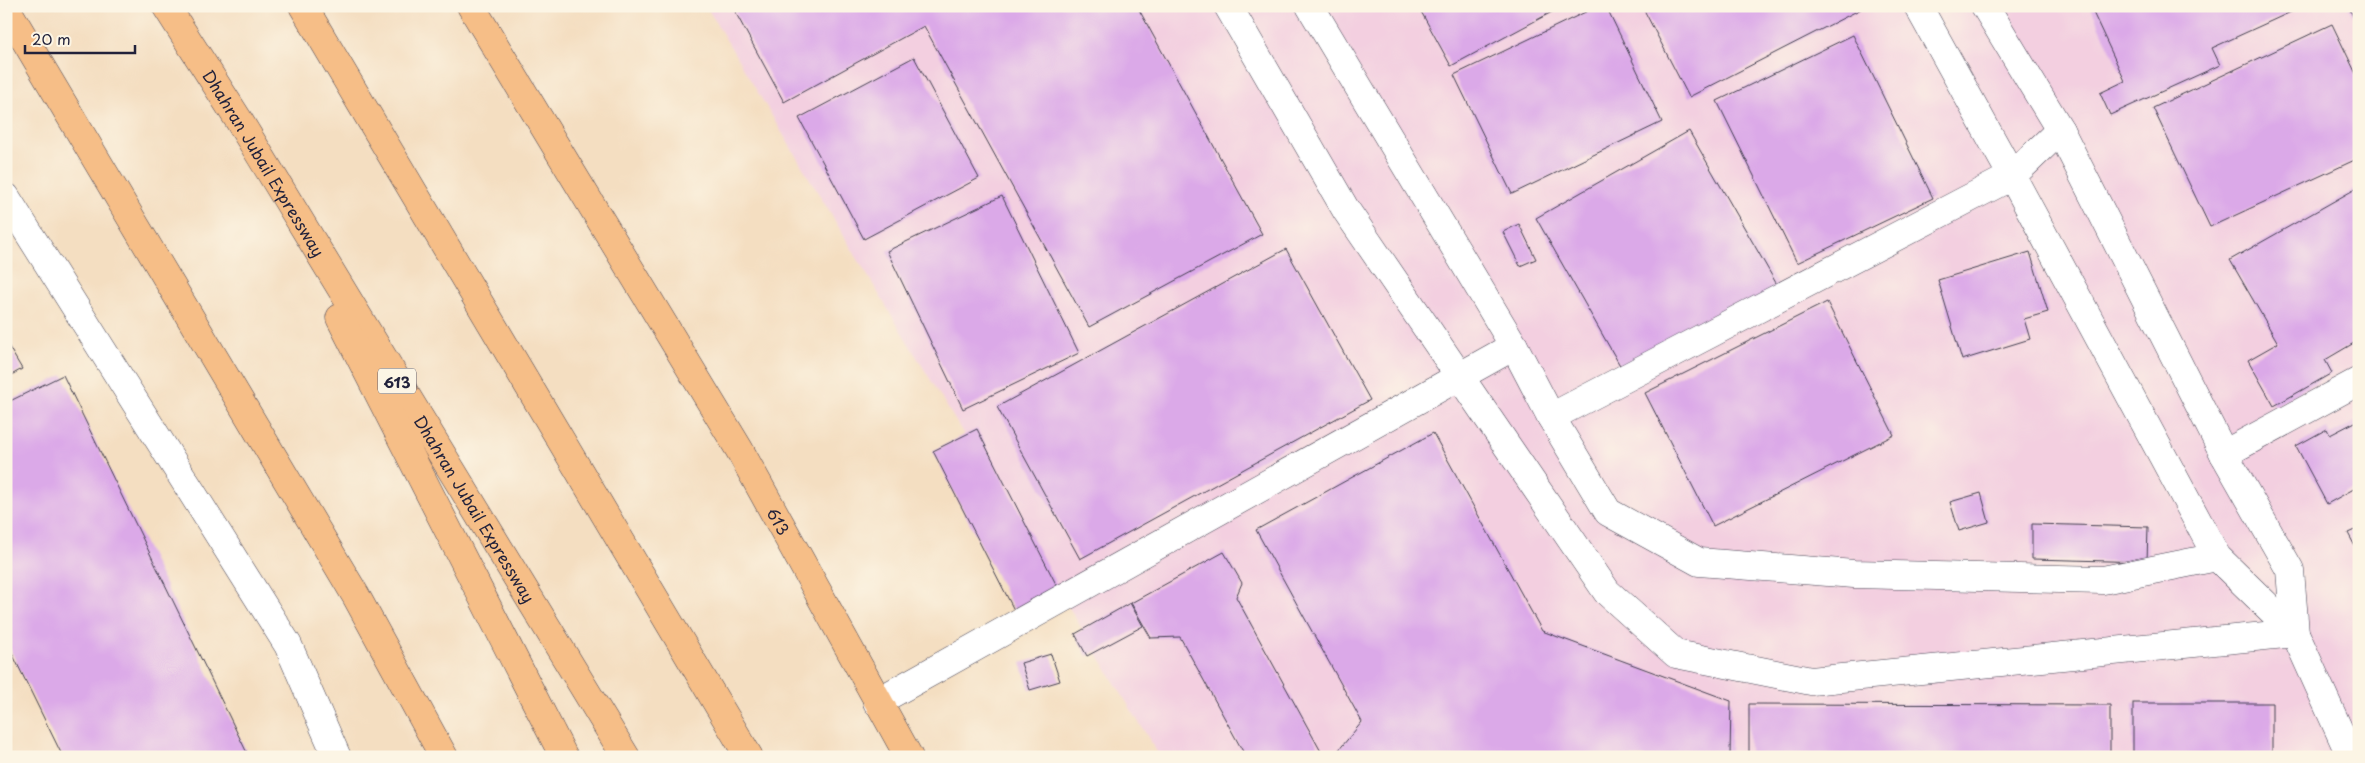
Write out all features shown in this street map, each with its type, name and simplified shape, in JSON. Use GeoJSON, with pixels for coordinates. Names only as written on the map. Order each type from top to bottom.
{"type":"FeatureCollection","features":[{"type":"Feature","properties":{"kind":"main road","name":"Dhahran Jubail Expressway"},"geometry":{"type":"LineString","coordinates":[[166,6],[238,118],[626,757]]}},
{"type":"Feature","properties":{"kind":"main road"},"geometry":{"type":"LineString","coordinates":[[303,6],[748,757]]}},
{"type":"Feature","properties":{"kind":"main road","name":"613"},"geometry":{"type":"LineString","coordinates":[[471,6],[738,449],[909,757]]}},
{"type":"Feature","properties":{"kind":"main road"},"geometry":{"type":"LineString","coordinates":[[6,8],[351,587],[444,757]]}},
{"type":"Feature","properties":{"kind":"main road"},"geometry":{"type":"LineString","coordinates":[[238,118],[564,757]]}},
{"type":"Feature","properties":{"kind":"street"},"geometry":{"type":"LineString","coordinates":[[1228,6],[1346,210],[1607,592],[1676,654],[1811,681],[2295,633]]}},
{"type":"Feature","properties":{"kind":"street"},"geometry":{"type":"LineString","coordinates":[[1310,6],[1514,346],[1551,418],[1608,512],[1699,562],[1854,574],[2103,580],[2217,557]]}},
{"type":"Feature","properties":{"kind":"street"},"geometry":{"type":"LineString","coordinates":[[1918,6],[2012,176],[2217,557],[2295,633]]}},
{"type":"Feature","properties":{"kind":"street"},"geometry":{"type":"LineString","coordinates":[[1985,6],[2060,130],[2224,454],[2290,570],[2295,633],[2351,757]]}},
{"type":"Feature","properties":{"kind":"street"},"geometry":{"type":"LineString","coordinates":[[1551,418],[2012,176],[2060,130]]}},
{"type":"Feature","properties":{"kind":"street"},"geometry":{"type":"LineString","coordinates":[[6,196],[288,645],[337,757]]}},
{"type":"Feature","properties":{"kind":"street"},"geometry":{"type":"LineString","coordinates":[[877,702],[1514,346]]}},
{"type":"Feature","properties":{"kind":"street"},"geometry":{"type":"LineString","coordinates":[[2224,454],[2359,381]]}},
{"type":"Feature","properties":{"kind":"shaded area"},"geometry":{"type":"Polygon","coordinates":[[[706,6],[2359,6],[2359,757],[1160,757],[706,6]]]}},
{"type":"Feature","properties":{"kind":"building"},"geometry":{"type":"Polygon","coordinates":[[[732,6],[1137,6],[1262,234],[1089,327],[924,26],[784,102],[732,6]]]}},
{"type":"Feature","properties":{"kind":"building"},"geometry":{"type":"Polygon","coordinates":[[[1418,6],[1563,6],[1451,66],[1418,6]]]}},
{"type":"Feature","properties":{"kind":"building"},"geometry":{"type":"Polygon","coordinates":[[[1598,6],[1606,6],[1662,122],[1512,194],[1454,75],[1598,6]]]}},
{"type":"Feature","properties":{"kind":"building"},"geometry":{"type":"Polygon","coordinates":[[[1642,6],[1860,6],[1861,9],[1689,97],[1642,6]]]}},
{"type":"Feature","properties":{"kind":"building"},"geometry":{"type":"Polygon","coordinates":[[[2090,6],[2304,6],[2212,48],[2220,65],[2110,115],[2100,93],[2125,81],[2090,6]]]}},
{"type":"Feature","properties":{"kind":"building"},"geometry":{"type":"Polygon","coordinates":[[[2348,6],[2359,6],[2359,28],[2348,6]]]}},
{"type":"Feature","properties":{"kind":"building"},"geometry":{"type":"Polygon","coordinates":[[[2332,24],[2359,80],[2359,158],[2210,227],[2153,108],[2332,24]]]}},
{"type":"Feature","properties":{"kind":"building"},"geometry":{"type":"Polygon","coordinates":[[[1853,35],[1933,198],[1797,263],[1717,101],[1853,35]]]}},
{"type":"Feature","properties":{"kind":"building"},"geometry":{"type":"Polygon","coordinates":[[[914,57],[979,178],[864,239],[799,118],[914,57]]]}},
{"type":"Feature","properties":{"kind":"building"},"geometry":{"type":"Polygon","coordinates":[[[1689,131],[1780,290],[1626,376],[1536,218],[1689,131]]]}},
{"type":"Feature","properties":{"kind":"building"},"geometry":{"type":"Polygon","coordinates":[[[2359,187],[2359,340],[2325,360],[2332,373],[2274,406],[2248,360],[2278,343],[2230,260],[2359,187]]]}},
{"type":"Feature","properties":{"kind":"building"},"geometry":{"type":"Polygon","coordinates":[[[1002,196],[1079,353],[963,409],[887,251],[1002,196]]]}},
{"type":"Feature","properties":{"kind":"building"},"geometry":{"type":"Polygon","coordinates":[[[1519,224],[1536,259],[1520,266],[1503,232],[1519,224]]]}},
{"type":"Feature","properties":{"kind":"building"},"geometry":{"type":"Polygon","coordinates":[[[1286,249],[1370,400],[1080,559],[997,407],[1286,249]]]}},
{"type":"Feature","properties":{"kind":"building"},"geometry":{"type":"Polygon","coordinates":[[[2030,252],[2048,312],[2024,319],[2030,339],[1962,360],[1938,280],[2030,252]]]}},
{"type":"Feature","properties":{"kind":"building"},"geometry":{"type":"Polygon","coordinates":[[[1827,302],[1894,435],[1713,526],[1645,393],[1827,302]]]}},
{"type":"Feature","properties":{"kind":"building"},"geometry":{"type":"Polygon","coordinates":[[[6,342],[22,369],[6,378],[6,342]]]}},
{"type":"Feature","properties":{"kind":"building"},"geometry":{"type":"Polygon","coordinates":[[[63,375],[249,757],[63,757],[6,641],[6,403],[63,375]]]}},
{"type":"Feature","properties":{"kind":"building"},"geometry":{"type":"Polygon","coordinates":[[[2359,420],[2359,486],[2327,504],[2296,446],[2327,429],[2330,435],[2359,420]]]}},
{"type":"Feature","properties":{"kind":"building"},"geometry":{"type":"Polygon","coordinates":[[[977,429],[1058,588],[1014,610],[933,451],[977,429]]]}},
{"type":"Feature","properties":{"kind":"building"},"geometry":{"type":"Polygon","coordinates":[[[1433,433],[1542,631],[1731,701],[1730,757],[1333,757],[1362,722],[1256,530],[1433,433]]]}},
{"type":"Feature","properties":{"kind":"building"},"geometry":{"type":"Polygon","coordinates":[[[1981,493],[1989,522],[1959,531],[1950,502],[1981,493]]]}},
{"type":"Feature","properties":{"kind":"building"},"geometry":{"type":"Polygon","coordinates":[[[2032,524],[2148,527],[2147,562],[2032,559],[2032,524]]]}},
{"type":"Feature","properties":{"kind":"building"},"geometry":{"type":"Polygon","coordinates":[[[2359,528],[2359,554],[2348,533],[2359,528]]]}},
{"type":"Feature","properties":{"kind":"building"},"geometry":{"type":"Polygon","coordinates":[[[1224,552],[1242,583],[1236,597],[1324,757],[1246,757],[1180,637],[1151,638],[1131,603],[1224,552]]]}},
{"type":"Feature","properties":{"kind":"building"},"geometry":{"type":"Polygon","coordinates":[[[1130,603],[1143,626],[1087,656],[1075,634],[1130,603]]]}},
{"type":"Feature","properties":{"kind":"building"},"geometry":{"type":"Polygon","coordinates":[[[1051,654],[1060,681],[1030,690],[1021,663],[1051,654]]]}},
{"type":"Feature","properties":{"kind":"building"},"geometry":{"type":"Polygon","coordinates":[[[2133,703],[2272,703],[2272,757],[2133,757],[2133,703]]]}},
{"type":"Feature","properties":{"kind":"building"},"geometry":{"type":"Polygon","coordinates":[[[1749,704],[2110,705],[2110,757],[1749,757],[1749,704]]]}}]}
